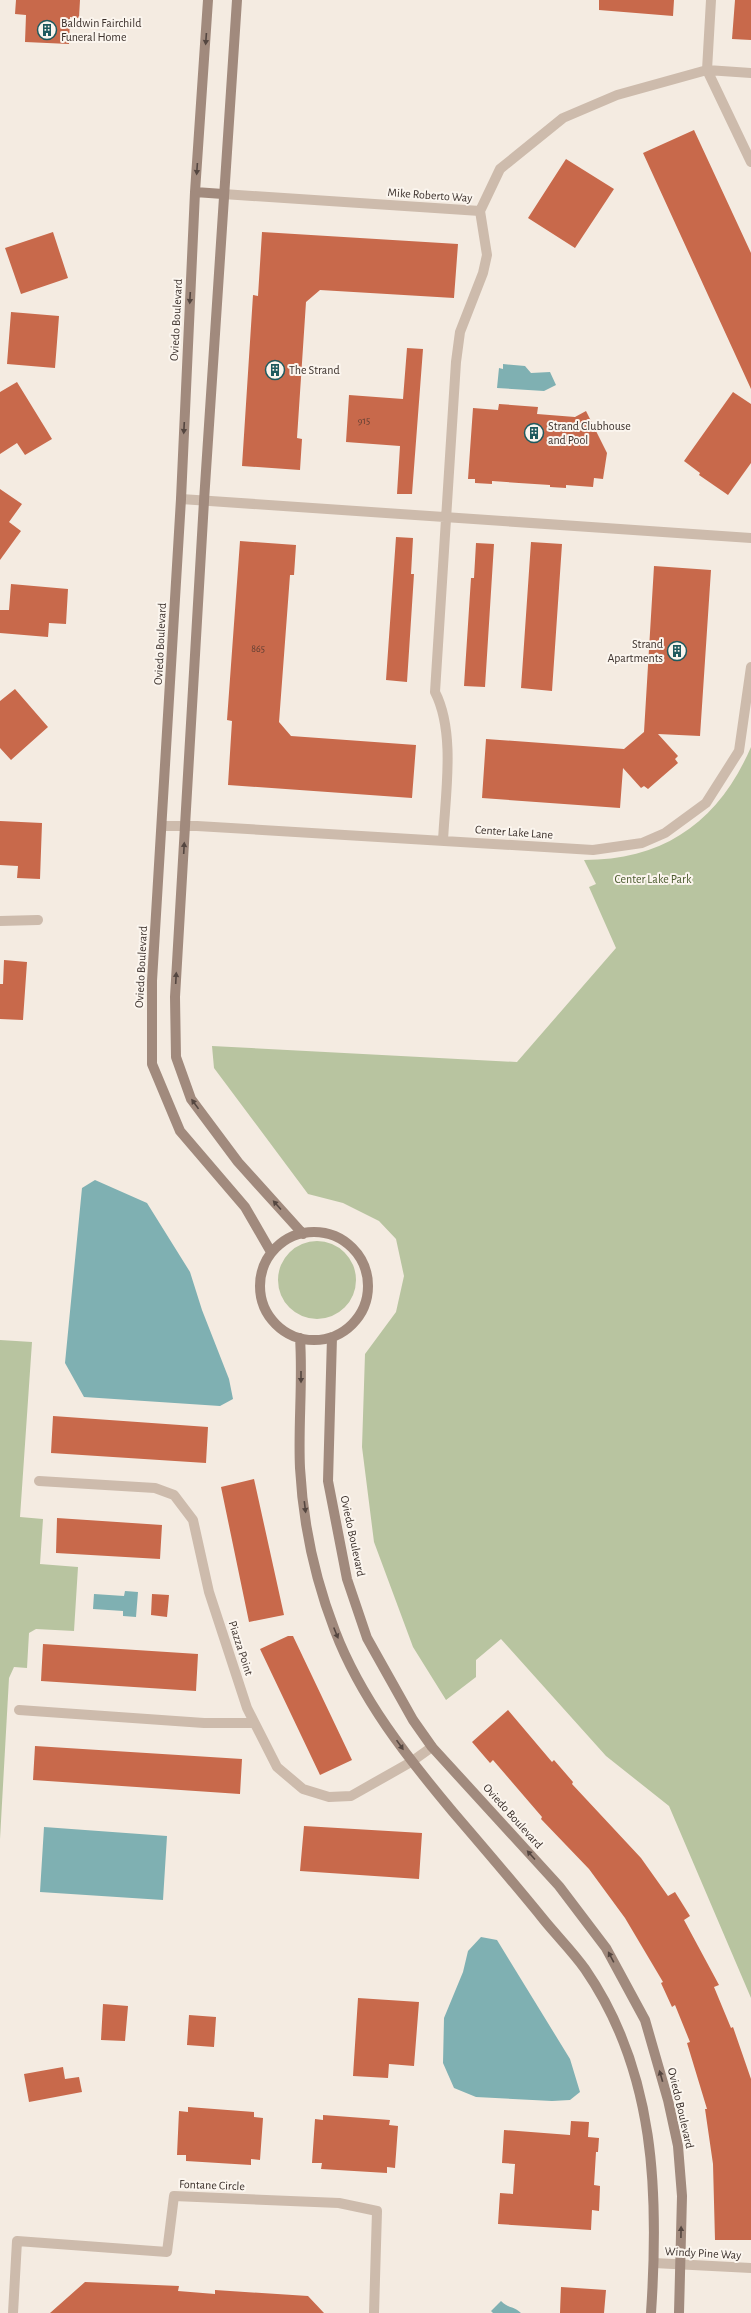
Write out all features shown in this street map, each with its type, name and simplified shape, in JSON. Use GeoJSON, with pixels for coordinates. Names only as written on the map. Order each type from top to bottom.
{"type":"FeatureCollection","features":[{"type":"Feature","properties":{"kind":"street","name":"Oviedo Boulevard"},"geometry":{"type":"LineString","coordinates":[[208,0],[195,192],[181,499],[152,981],[152,1064],[180,1131],[245,1207],[271,1252]]}},
{"type":"Feature","properties":{"kind":"street"},"geometry":{"type":"LineString","coordinates":[[237,0],[223,194],[175,997],[176,1056],[191,1099],[238,1162],[303,1234]]}},
{"type":"Feature","properties":{"kind":"street"},"geometry":{"type":"LineString","coordinates":[[711,0],[708,70],[751,162]]}},
{"type":"Feature","properties":{"kind":"street","name":"Mike Roberto Way"},"geometry":{"type":"LineString","coordinates":[[223,194],[480,211],[500,169],[563,118],[618,95],[708,70],[751,73]]}},
{"type":"Feature","properties":{"kind":"street"},"geometry":{"type":"LineString","coordinates":[[195,192],[223,194]]}},
{"type":"Feature","properties":{"kind":"street"},"geometry":{"type":"LineString","coordinates":[[443,841],[447,766],[446,735],[441,704],[435,692],[456,362],[460,332],[483,273],[486,255],[480,211]]}},
{"type":"Feature","properties":{"kind":"street"},"geometry":{"type":"LineString","coordinates":[[181,499],[751,538]]}},
{"type":"Feature","properties":{"kind":"street","name":"Center Lake Lane"},"geometry":{"type":"LineString","coordinates":[[162,826],[593,850],[642,843],[665,834],[706,804],[739,751],[751,667]]}},
{"type":"Feature","properties":{"kind":"street"},"geometry":{"type":"LineString","coordinates":[[0,921],[38,920]]}},
{"type":"Feature","properties":{"kind":"street"},"geometry":{"type":"LineString","coordinates":[[310,1232],[333,1235],[352,1247],[364,1266],[368,1288],[363,1310],[349,1328],[332,1337],[306,1340],[284,1332],[268,1316],[260,1295],[261,1273],[271,1252],[288,1238],[303,1234],[310,1232]]}},
{"type":"Feature","properties":{"kind":"street","name":"Oviedo Boulevard"},"geometry":{"type":"LineString","coordinates":[[332,1337],[328,1481],[347,1579],[367,1638],[413,1720],[432,1747],[559,1886],[606,1948],[645,2020],[668,2100],[678,2146],[682,2196],[679,2313]]}},
{"type":"Feature","properties":{"kind":"street"},"geometry":{"type":"LineString","coordinates":[[300,1338],[300,1468],[310,1554],[335,1633],[370,1701],[411,1762],[585,1969],[618,2027],[630,2059],[648,2129],[654,2197],[654,2264],[650,2313]]}},
{"type":"Feature","properties":{"kind":"street","name":"Piazza Point"},"geometry":{"type":"LineString","coordinates":[[39,1481],[155,1488],[174,1495],[193,1520],[209,1592],[247,1708],[277,1767],[303,1789],[329,1797],[351,1796],[411,1762],[432,1747]]}},
{"type":"Feature","properties":{"kind":"street"},"geometry":{"type":"LineString","coordinates":[[19,1710],[204,1723],[254,1723]]}},
{"type":"Feature","properties":{"kind":"street","name":"Fontane Circle"},"geometry":{"type":"LineString","coordinates":[[13,2313],[17,2241],[167,2252],[174,2196],[339,2204],[377,2211],[374,2313]]}},
{"type":"Feature","properties":{"kind":"street","name":"Windy Pine Way"},"geometry":{"type":"LineString","coordinates":[[654,2264],[751,2268]]}},
{"type":"Feature","properties":{"kind":"green space","name":"Center Lake Park"},"geometry":{"type":"Polygon","coordinates":[[[751,747],[751,1998],[669,1806],[606,1756],[501,1639],[476,1660],[476,1677],[446,1700],[413,1647],[374,1542],[362,1447],[365,1354],[396,1312],[404,1276],[396,1239],[379,1221],[343,1203],[308,1194],[214,1068],[212,1046],[517,1062],[616,948],[589,887],[596,884],[584,860],[613,858],[640,853],[664,844],[686,831],[705,815],[723,796],[738,773],[751,747]]]}},
{"type":"Feature","properties":{"kind":"green space"},"geometry":{"type":"Polygon","coordinates":[[[317,1241],[332,1244],[344,1253],[353,1265],[356,1280],[353,1295],[344,1307],[332,1316],[317,1319],[302,1316],[290,1307],[281,1295],[278,1280],[281,1265],[290,1253],[302,1244],[317,1241]]]}},
{"type":"Feature","properties":{"kind":"green space"},"geometry":{"type":"Polygon","coordinates":[[[0,1340],[32,1342],[20,1517],[43,1519],[40,1564],[78,1567],[74,1631],[36,1629],[29,1633],[27,1668],[14,1667],[9,1678],[0,1839],[0,1340]]]}},
{"type":"Feature","properties":{"kind":"water"},"geometry":{"type":"Polygon","coordinates":[[[503,364],[525,366],[531,373],[550,372],[556,385],[544,391],[497,388],[499,368],[503,369],[503,364]]]}},
{"type":"Feature","properties":{"kind":"water"},"geometry":{"type":"Polygon","coordinates":[[[95,1180],[147,1203],[190,1272],[202,1310],[229,1379],[233,1399],[220,1406],[84,1397],[65,1363],[82,1188],[95,1180]]]}},
{"type":"Feature","properties":{"kind":"water"},"geometry":{"type":"Polygon","coordinates":[[[125,1591],[138,1592],[136,1617],[123,1616],[123,1611],[93,1609],[94,1594],[124,1596],[125,1591]]]}},
{"type":"Feature","properties":{"kind":"water"},"geometry":{"type":"Polygon","coordinates":[[[44,1827],[167,1836],[163,1900],[40,1892],[44,1827]]]}},
{"type":"Feature","properties":{"kind":"water"},"geometry":{"type":"Polygon","coordinates":[[[481,1937],[497,1940],[570,2059],[580,2092],[570,2100],[552,2101],[476,2097],[454,2088],[443,2063],[444,2018],[463,1972],[468,1951],[481,1937]]]}},
{"type":"Feature","properties":{"kind":"water"},"geometry":{"type":"Polygon","coordinates":[[[501,2301],[521,2313],[493,2313],[491,2311],[501,2301]]]}},
{"type":"Feature","properties":{"kind":"building","name":"Baldwin Fairchild Funeral Home"},"geometry":{"type":"Polygon","coordinates":[[[16,0],[80,0],[79,18],[70,17],[69,44],[25,42],[26,15],[15,14],[16,0]]]}},
{"type":"Feature","properties":{"kind":"building"},"geometry":{"type":"Polygon","coordinates":[[[599,0],[674,0],[673,16],[599,10],[599,0]]]}},
{"type":"Feature","properties":{"kind":"building"},"geometry":{"type":"Polygon","coordinates":[[[735,0],[751,0],[751,40],[732,39],[735,0]]]}},
{"type":"Feature","properties":{"kind":"building"},"geometry":{"type":"Polygon","coordinates":[[[694,130],[751,253],[751,389],[643,153],[694,130]]]}},
{"type":"Feature","properties":{"kind":"building"},"geometry":{"type":"Polygon","coordinates":[[[566,159],[614,189],[575,248],[528,218],[566,159]]]}},
{"type":"Feature","properties":{"kind":"building"},"geometry":{"type":"Polygon","coordinates":[[[53,232],[68,278],[21,294],[5,248],[53,232]]]}},
{"type":"Feature","properties":{"kind":"building","name":"The Strand"},"geometry":{"type":"Polygon","coordinates":[[[262,232],[458,244],[454,298],[320,290],[306,302],[297,438],[302,439],[300,470],[242,466],[253,295],[258,296],[262,232]]]}},
{"type":"Feature","properties":{"kind":"building"},"geometry":{"type":"Polygon","coordinates":[[[11,312],[59,316],[55,368],[7,364],[11,312]]]}},
{"type":"Feature","properties":{"kind":"building"},"geometry":{"type":"Polygon","coordinates":[[[407,348],[423,349],[412,494],[397,494],[400,446],[346,442],[349,395],[403,399],[407,348]]]}},
{"type":"Feature","properties":{"kind":"building"},"geometry":{"type":"Polygon","coordinates":[[[17,382],[52,439],[25,455],[17,443],[0,454],[0,392],[17,382]]]}},
{"type":"Feature","properties":{"kind":"building"},"geometry":{"type":"Polygon","coordinates":[[[733,392],[751,404],[751,463],[728,495],[699,475],[700,473],[684,461],[733,392]]]}},
{"type":"Feature","properties":{"kind":"building","name":"Strand Clubhouse and Pool"},"geometry":{"type":"Polygon","coordinates":[[[499,404],[538,407],[537,414],[575,417],[586,411],[607,453],[603,479],[594,478],[593,487],[566,485],[566,488],[550,487],[550,485],[492,481],[492,484],[475,483],[475,479],[468,479],[473,408],[498,410],[499,404]]]}},
{"type":"Feature","properties":{"kind":"building"},"geometry":{"type":"Polygon","coordinates":[[[0,489],[22,504],[9,522],[21,531],[0,560],[0,489]]]}},
{"type":"Feature","properties":{"kind":"building"},"geometry":{"type":"Polygon","coordinates":[[[396,537],[413,538],[411,574],[414,574],[407,682],[386,680],[396,537]]]}},
{"type":"Feature","properties":{"kind":"building"},"geometry":{"type":"Polygon","coordinates":[[[240,541],[296,545],[294,575],[290,575],[279,722],[291,736],[416,745],[412,798],[228,785],[232,721],[227,720],[240,541]]]}},
{"type":"Feature","properties":{"kind":"building"},"geometry":{"type":"Polygon","coordinates":[[[531,542],[562,544],[552,691],[521,688],[531,542]]]}},
{"type":"Feature","properties":{"kind":"building"},"geometry":{"type":"Polygon","coordinates":[[[476,543],[494,544],[485,687],[464,686],[471,578],[474,578],[476,543]]]}},
{"type":"Feature","properties":{"kind":"building","name":"Strand Apartments"},"geometry":{"type":"Polygon","coordinates":[[[654,566],[711,570],[700,736],[658,734],[678,756],[675,759],[678,763],[648,789],[644,786],[641,788],[623,768],[620,808],[482,798],[486,739],[624,749],[644,732],[654,566]]]}},
{"type":"Feature","properties":{"kind":"building"},"geometry":{"type":"Polygon","coordinates":[[[11,584],[68,589],[66,624],[49,623],[48,637],[0,633],[0,610],[9,610],[11,584]]]}},
{"type":"Feature","properties":{"kind":"building"},"geometry":{"type":"Polygon","coordinates":[[[15,689],[48,727],[11,760],[0,748],[0,701],[15,689]]]}},
{"type":"Feature","properties":{"kind":"building"},"geometry":{"type":"Polygon","coordinates":[[[0,821],[42,823],[40,879],[17,878],[18,866],[0,865],[0,821]]]}},
{"type":"Feature","properties":{"kind":"building"},"geometry":{"type":"Polygon","coordinates":[[[4,960],[27,962],[23,1020],[0,1019],[0,984],[3,984],[4,960]]]}},
{"type":"Feature","properties":{"kind":"building"},"geometry":{"type":"Polygon","coordinates":[[[53,1416],[208,1427],[206,1463],[51,1453],[53,1416]]]}},
{"type":"Feature","properties":{"kind":"building"},"geometry":{"type":"Polygon","coordinates":[[[254,1479],[284,1615],[249,1622],[221,1487],[254,1479]]]}},
{"type":"Feature","properties":{"kind":"building"},"geometry":{"type":"Polygon","coordinates":[[[57,1518],[162,1525],[160,1559],[56,1553],[57,1518]]]}},
{"type":"Feature","properties":{"kind":"building"},"geometry":{"type":"Polygon","coordinates":[[[152,1594],[169,1595],[167,1617],[151,1615],[152,1594]]]}},
{"type":"Feature","properties":{"kind":"building"},"geometry":{"type":"Polygon","coordinates":[[[288,1636],[293,1636],[352,1760],[320,1775],[260,1649],[288,1636]]]}},
{"type":"Feature","properties":{"kind":"building"},"geometry":{"type":"Polygon","coordinates":[[[43,1644],[198,1654],[196,1691],[41,1681],[43,1644]]]}},
{"type":"Feature","properties":{"kind":"building"},"geometry":{"type":"Polygon","coordinates":[[[508,1710],[552,1762],[554,1760],[573,1782],[572,1784],[641,1858],[668,1896],[675,1892],[690,1916],[684,1920],[719,1985],[714,1987],[731,2028],[733,2027],[751,2079],[751,2240],[715,2240],[713,2164],[705,2109],[707,2109],[687,2043],[690,2042],[675,2005],[672,2007],[661,1983],[663,1982],[625,1918],[589,1869],[541,1819],[542,1817],[493,1760],[490,1763],[472,1742],[508,1710]]]}},
{"type":"Feature","properties":{"kind":"building"},"geometry":{"type":"Polygon","coordinates":[[[35,1746],[242,1759],[240,1794],[33,1780],[35,1746]]]}},
{"type":"Feature","properties":{"kind":"building"},"geometry":{"type":"Polygon","coordinates":[[[304,1826],[422,1833],[419,1879],[300,1871],[304,1826]]]}},
{"type":"Feature","properties":{"kind":"building"},"geometry":{"type":"Polygon","coordinates":[[[358,1998],[419,2002],[414,2066],[389,2064],[388,2078],[353,2076],[358,1998]]]}},
{"type":"Feature","properties":{"kind":"building"},"geometry":{"type":"Polygon","coordinates":[[[103,2004],[128,2006],[125,2041],[101,2040],[103,2004]]]}},
{"type":"Feature","properties":{"kind":"building"},"geometry":{"type":"Polygon","coordinates":[[[189,2015],[216,2017],[214,2047],[187,2045],[189,2015]]]}},
{"type":"Feature","properties":{"kind":"building"},"geometry":{"type":"Polygon","coordinates":[[[63,2067],[65,2079],[79,2077],[82,2092],[29,2102],[24,2074],[63,2067]]]}},
{"type":"Feature","properties":{"kind":"building"},"geometry":{"type":"Polygon","coordinates":[[[188,2107],[254,2112],[254,2117],[263,2118],[260,2160],[251,2159],[251,2165],[186,2161],[186,2155],[177,2155],[179,2111],[188,2112],[188,2107]]]}},
{"type":"Feature","properties":{"kind":"building"},"geometry":{"type":"Polygon","coordinates":[[[323,2115],[390,2120],[389,2125],[398,2126],[395,2168],[387,2167],[387,2173],[321,2169],[322,2163],[312,2163],[315,2119],[323,2120],[323,2115]]]}},
{"type":"Feature","properties":{"kind":"building"},"geometry":{"type":"Polygon","coordinates":[[[571,2121],[589,2122],[588,2137],[599,2138],[598,2152],[596,2152],[594,2185],[600,2186],[599,2211],[592,2210],[591,2230],[498,2224],[500,2193],[513,2194],[515,2164],[502,2163],[504,2130],[570,2135],[571,2121]]]}},
{"type":"Feature","properties":{"kind":"building"},"geometry":{"type":"Polygon","coordinates":[[[85,2282],[179,2286],[178,2291],[215,2294],[215,2290],[308,2296],[324,2313],[50,2313],[85,2282]]]}},
{"type":"Feature","properties":{"kind":"building"},"geometry":{"type":"Polygon","coordinates":[[[561,2287],[606,2290],[604,2313],[560,2313],[561,2287]]]}},
{"type":"Feature","properties":{"kind":"place","name":"Baldwin Fairchild Funeral Home"},"geometry":{"type":"Point","coordinates":[47,30]}},
{"type":"Feature","properties":{"kind":"place","name":"The Strand"},"geometry":{"type":"Point","coordinates":[275,370]}},
{"type":"Feature","properties":{"kind":"place","name":"Strand Clubhouse and Pool"},"geometry":{"type":"Point","coordinates":[534,433]}},
{"type":"Feature","properties":{"kind":"place","name":"Strand Apartments"},"geometry":{"type":"Point","coordinates":[677,651]}}]}
